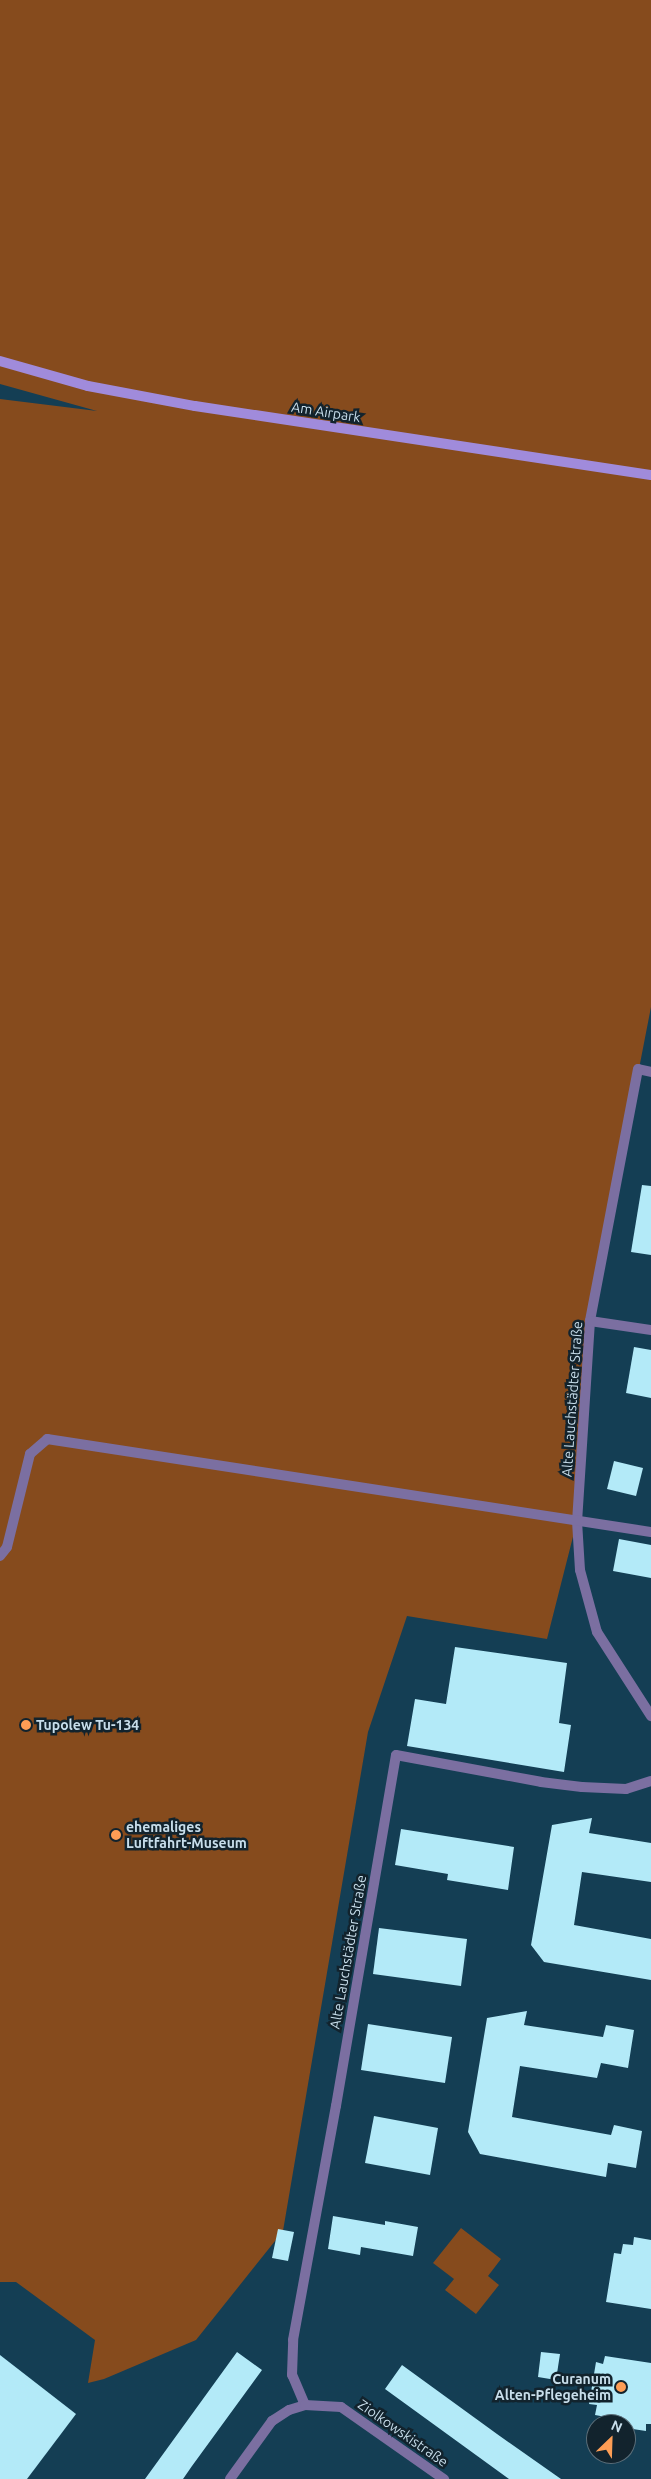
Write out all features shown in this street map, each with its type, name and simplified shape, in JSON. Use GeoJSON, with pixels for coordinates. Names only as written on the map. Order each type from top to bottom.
{"type":"FeatureCollection","features":[{"type":"Feature","properties":{"kind":"street","name":"Am Airpark"},"geometry":{"type":"LineString","coordinates":[[0,361],[88,386],[195,406],[651,475]]}},
{"type":"Feature","properties":{"kind":"street","name":"Alte Lauchstädter Straße"},"geometry":{"type":"LineString","coordinates":[[651,1072],[638,1069],[590,1321],[577,1522],[580,1570],[597,1632],[651,1716]]}},
{"type":"Feature","properties":{"kind":"street"},"geometry":{"type":"LineString","coordinates":[[590,1321],[651,1330]]}},
{"type":"Feature","properties":{"kind":"street"},"geometry":{"type":"LineString","coordinates":[[0,1556],[7,1548],[30,1454],[46,1439],[651,1532]]}},
{"type":"Feature","properties":{"kind":"street","name":"Alte Lauchstädter Straße"},"geometry":{"type":"LineString","coordinates":[[305,2405],[292,2375],[292,2340],[336,2106],[396,1755],[541,1782],[582,1787],[626,1789],[651,1781]]}},
{"type":"Feature","properties":{"kind":"street","name":"Ziolkowskistraße"},"geometry":{"type":"LineString","coordinates":[[230,2479],[272,2421],[289,2410],[305,2405],[341,2407],[444,2479]]}},
{"type":"Feature","properties":{"kind":"shaded area"},"geometry":{"type":"Polygon","coordinates":[[[0,0],[651,0],[651,1007],[590,1321],[577,1521],[547,1639],[407,1616],[368,1732],[283,2231],[196,2340],[104,2379],[88,2383],[95,2340],[16,2282],[0,2282],[0,399],[97,411],[0,384],[0,0]]]}},
{"type":"Feature","properties":{"kind":"shaded area"},"geometry":{"type":"Polygon","coordinates":[[[461,2228],[501,2259],[488,2276],[499,2285],[476,2314],[445,2290],[454,2279],[433,2263],[461,2228]]]}},
{"type":"Feature","properties":{"kind":"building"},"geometry":{"type":"Polygon","coordinates":[[[642,1185],[651,1186],[651,1255],[631,1252],[642,1185]]]}},
{"type":"Feature","properties":{"kind":"building"},"geometry":{"type":"Polygon","coordinates":[[[634,1347],[651,1350],[651,1398],[626,1393],[634,1347]]]}},
{"type":"Feature","properties":{"kind":"building"},"geometry":{"type":"Polygon","coordinates":[[[614,1461],[643,1468],[636,1496],[607,1489],[614,1461]]]}},
{"type":"Feature","properties":{"kind":"building"},"geometry":{"type":"Polygon","coordinates":[[[619,1539],[651,1545],[651,1578],[613,1571],[619,1539]]]}},
{"type":"Feature","properties":{"kind":"building"},"geometry":{"type":"Polygon","coordinates":[[[455,1647],[567,1663],[559,1723],[571,1725],[564,1772],[407,1746],[415,1699],[446,1704],[455,1647]]]}},
{"type":"Feature","properties":{"kind":"building"},"geometry":{"type":"Polygon","coordinates":[[[592,1818],[589,1833],[651,1843],[651,1882],[582,1872],[574,1925],[651,1939],[651,1980],[544,1962],[531,1945],[552,1825],[592,1818]]]}},
{"type":"Feature","properties":{"kind":"building"},"geometry":{"type":"Polygon","coordinates":[[[401,1829],[514,1847],[508,1890],[447,1880],[448,1874],[395,1865],[401,1829]]]}},
{"type":"Feature","properties":{"kind":"building"},"geometry":{"type":"Polygon","coordinates":[[[379,1928],[467,1939],[461,1986],[373,1974],[379,1928]]]}},
{"type":"Feature","properties":{"kind":"building"},"geometry":{"type":"Polygon","coordinates":[[[527,2011],[524,2025],[603,2037],[606,2025],[634,2030],[628,2068],[601,2063],[597,2078],[520,2066],[512,2117],[611,2135],[614,2125],[642,2131],[636,2168],[608,2163],[606,2177],[480,2154],[468,2132],[487,2018],[527,2011]]]}},
{"type":"Feature","properties":{"kind":"building"},"geometry":{"type":"Polygon","coordinates":[[[368,2024],[452,2037],[445,2083],[361,2070],[368,2024]]]}},
{"type":"Feature","properties":{"kind":"building"},"geometry":{"type":"Polygon","coordinates":[[[374,2116],[438,2128],[430,2175],[365,2163],[374,2116]]]}},
{"type":"Feature","properties":{"kind":"building"},"geometry":{"type":"Polygon","coordinates":[[[333,2216],[385,2225],[385,2221],[418,2227],[413,2256],[361,2247],[360,2255],[328,2249],[333,2216]]]}},
{"type":"Feature","properties":{"kind":"building"},"geometry":{"type":"Polygon","coordinates":[[[278,2229],[294,2232],[288,2261],[272,2258],[278,2229]]]}},
{"type":"Feature","properties":{"kind":"building"},"geometry":{"type":"Polygon","coordinates":[[[634,2237],[651,2240],[651,2309],[606,2302],[614,2253],[621,2254],[623,2244],[633,2245],[634,2237]]]}},
{"type":"Feature","properties":{"kind":"building"},"geometry":{"type":"Polygon","coordinates":[[[237,2352],[262,2370],[183,2479],[145,2479],[237,2352]]]}},
{"type":"Feature","properties":{"kind":"building"},"geometry":{"type":"Polygon","coordinates":[[[541,2352],[560,2354],[556,2380],[538,2377],[541,2352]]]}},
{"type":"Feature","properties":{"kind":"building"},"geometry":{"type":"Polygon","coordinates":[[[0,2355],[76,2414],[27,2479],[0,2479],[0,2355]]]}},
{"type":"Feature","properties":{"kind":"building","name":"Curanum Alten-Pflegeheim"},"geometry":{"type":"Polygon","coordinates":[[[605,2356],[651,2363],[651,2424],[646,2424],[646,2431],[636,2430],[636,2414],[595,2414],[597,2405],[589,2404],[596,2362],[603,2364],[605,2356]]]}},
{"type":"Feature","properties":{"kind":"building"},"geometry":{"type":"Polygon","coordinates":[[[402,2365],[561,2479],[509,2479],[385,2389],[402,2365]]]}},
{"type":"Feature","properties":{"kind":"place","name":"Tupolew Tu-134"},"geometry":{"type":"Point","coordinates":[26,1725]}},
{"type":"Feature","properties":{"kind":"place","name":"ehemaliges Luftfahrt-Museum"},"geometry":{"type":"Point","coordinates":[116,1835]}},
{"type":"Feature","properties":{"kind":"place","name":"Curanum Alten-Pflegeheim"},"geometry":{"type":"Point","coordinates":[621,2387]}}]}
